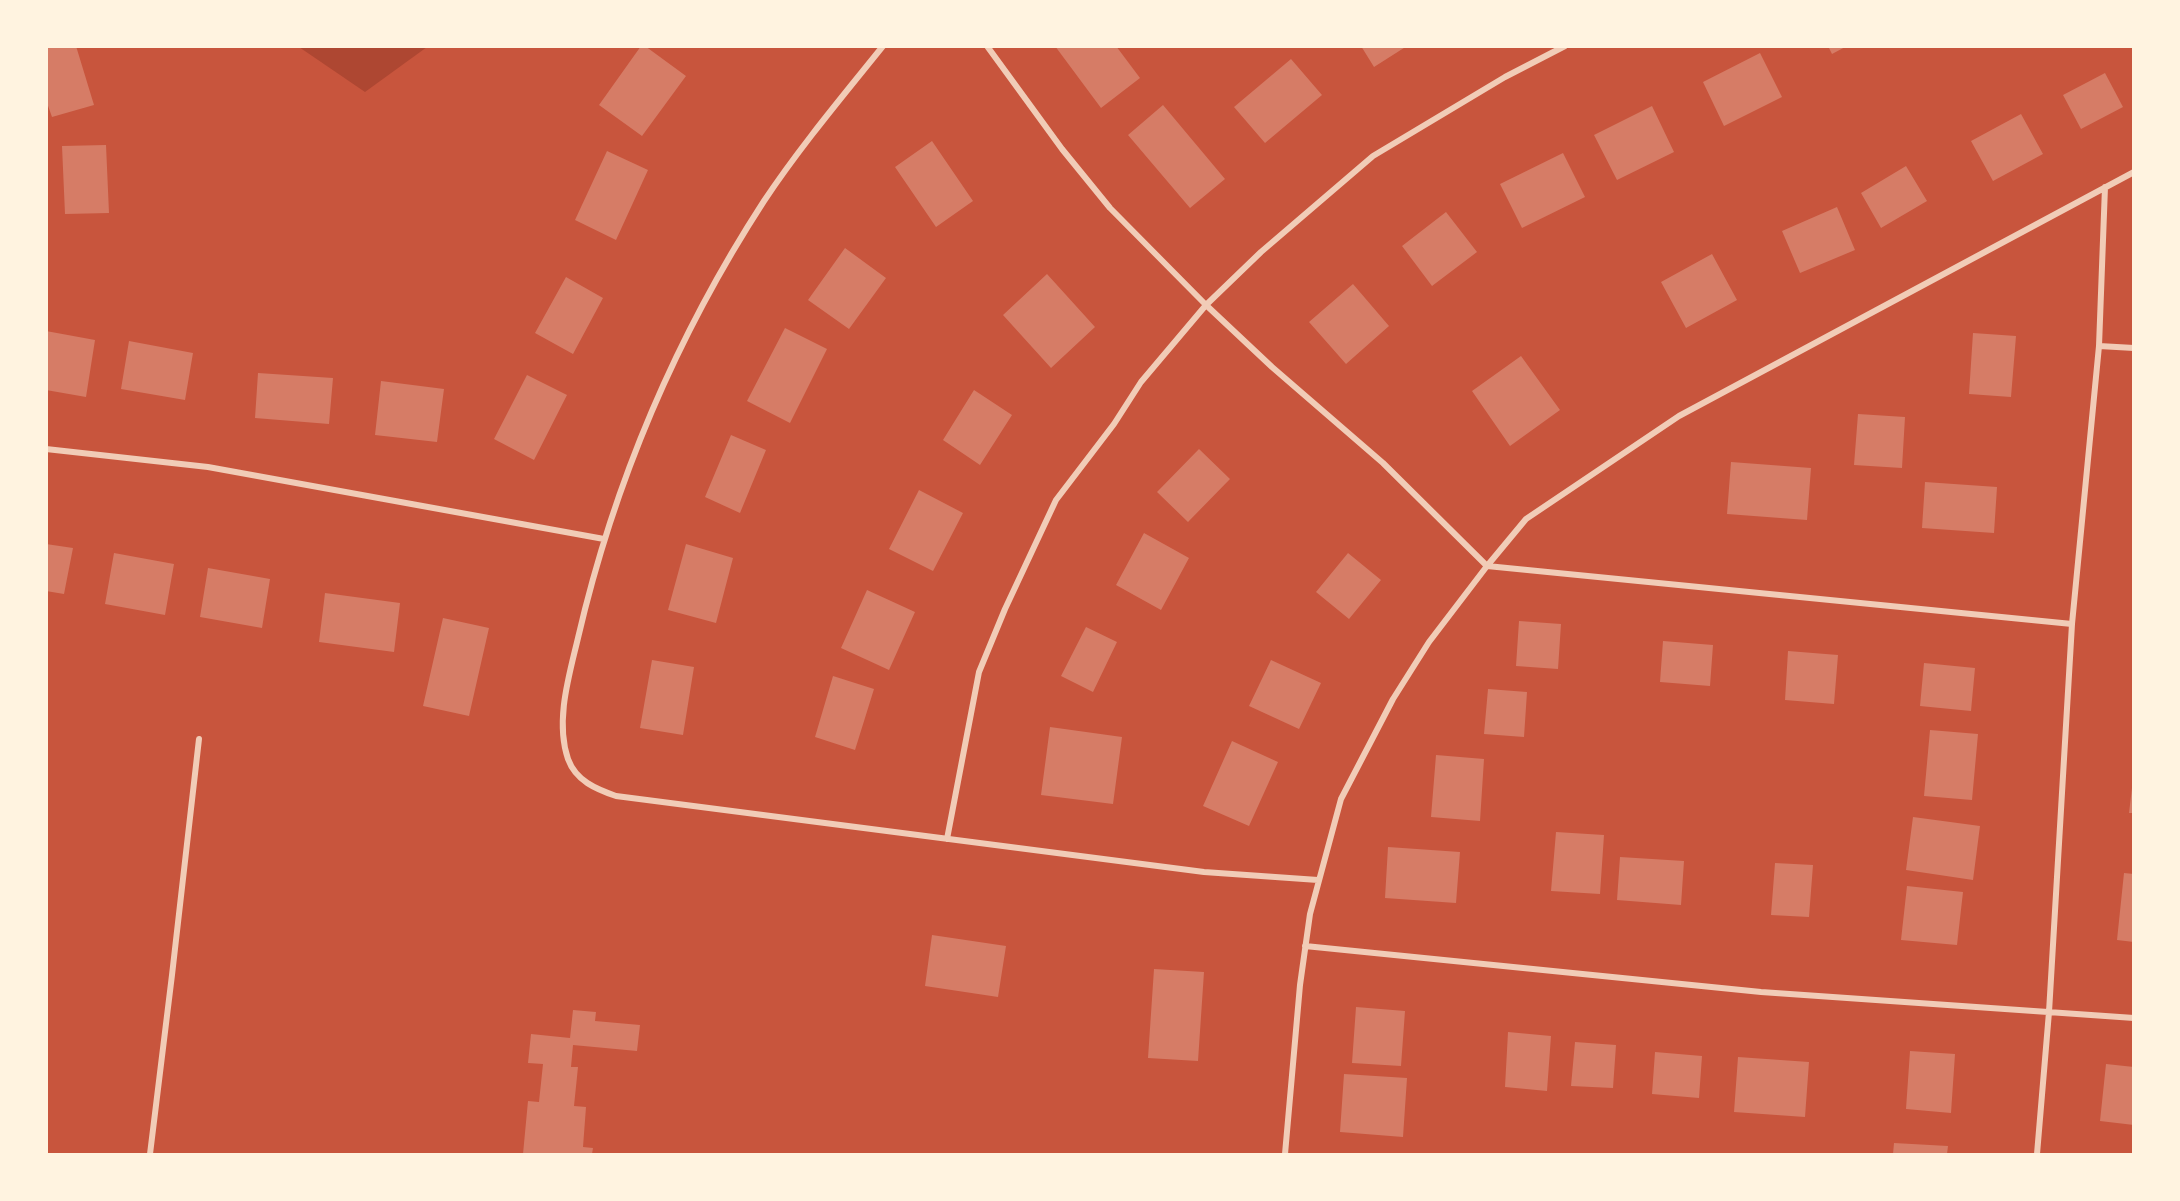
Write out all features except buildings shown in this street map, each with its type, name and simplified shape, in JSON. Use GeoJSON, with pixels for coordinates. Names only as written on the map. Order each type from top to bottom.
{"type":"FeatureCollection","features":[{"type":"Feature","properties":{"kind":"street"},"geometry":{"type":"LineString","coordinates":[[883,46],[835,104],[764,201],[695,317],[663,383],[635,451],[589,590],[567,686],[563,736],[568,760],[577,775],[592,788],[616,796],[1204,872],[1318,880]]}},
{"type":"Feature","properties":{"kind":"street"},"geometry":{"type":"LineString","coordinates":[[987,46],[1062,149],[1110,208],[1206,306],[1272,367],[1383,463],[1487,566],[2072,624]]}},
{"type":"Feature","properties":{"kind":"street"},"geometry":{"type":"LineString","coordinates":[[947,839],[979,672],[1005,609],[1056,500],[1114,424],[1141,382],[1206,306],[1261,252],[1373,156],[1505,77],[1564,46]]}},
{"type":"Feature","properties":{"kind":"street"},"geometry":{"type":"LineString","coordinates":[[1285,1155],[1300,985],[1310,914],[1341,799],[1393,699],[1429,642],[1487,566],[1527,519],[1679,416],[2133,172]]}},
{"type":"Feature","properties":{"kind":"street"},"geometry":{"type":"LineString","coordinates":[[2037,1155],[2049,1012],[2072,624],[2099,346],[2105,187]]}},
{"type":"Feature","properties":{"kind":"street"},"geometry":{"type":"LineString","coordinates":[[2099,346],[2133,348]]}},
{"type":"Feature","properties":{"kind":"street"},"geometry":{"type":"LineString","coordinates":[[46,449],[208,467],[604,539]]}},
{"type":"Feature","properties":{"kind":"street"},"geometry":{"type":"LineString","coordinates":[[150,1155],[198,739]]}},
{"type":"Feature","properties":{"kind":"street"},"geometry":{"type":"LineString","coordinates":[[1305,946],[1761,992],[2133,1018]]}},
{"type":"Feature","properties":{"kind":"shaded area"},"geometry":{"type":"Polygon","coordinates":[[[299,47],[427,47],[365,92],[299,47]]]}}]}
